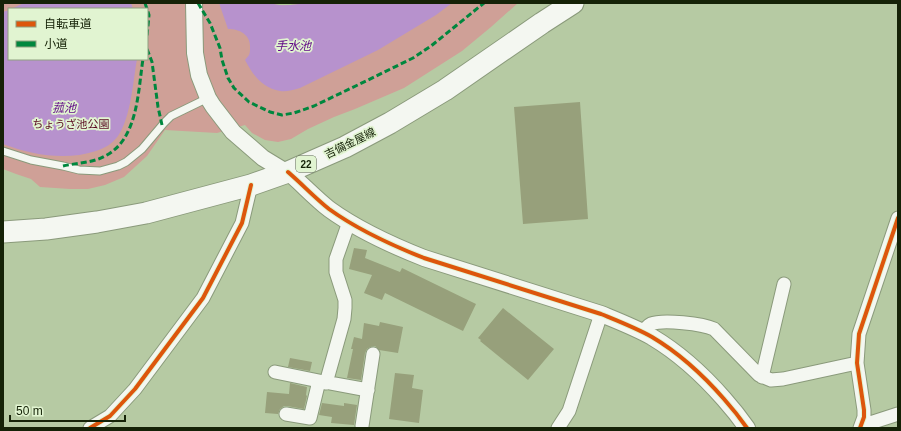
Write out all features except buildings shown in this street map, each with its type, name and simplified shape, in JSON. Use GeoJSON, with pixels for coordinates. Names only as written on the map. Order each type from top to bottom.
{"type":"FeatureCollection","features":[{"type":"Feature","properties":{"kind":"main road","name":"吉備金屋線"},"geometry":{"type":"LineString","coordinates":[[3,232],[46,229],[146,213],[251,185],[287,172],[345,146],[402,116],[445,90],[566,5]]}},
{"type":"Feature","properties":{"kind":"street"},"geometry":{"type":"LineString","coordinates":[[194,3],[195,53],[199,75],[208,98],[213,106],[233,132],[263,158],[287,172],[329,209],[384,241],[424,258],[601,314],[643,332],[670,349],[700,374],[728,404],[747,428]]}},
{"type":"Feature","properties":{"kind":"street"},"geometry":{"type":"LineString","coordinates":[[90,428],[110,416],[135,389],[203,298],[242,223],[251,185]]}},
{"type":"Feature","properties":{"kind":"street"},"geometry":{"type":"LineString","coordinates":[[861,427],[864,418],[864,410],[857,363],[859,334],[898,218]]}},
{"type":"Feature","properties":{"kind":"street"},"geometry":{"type":"LineString","coordinates":[[286,414],[310,418],[344,319],[345,300],[336,272],[336,259],[349,222]]}},
{"type":"Feature","properties":{"kind":"street"},"geometry":{"type":"LineString","coordinates":[[762,377],[784,284]]}},
{"type":"Feature","properties":{"kind":"street"},"geometry":{"type":"LineString","coordinates":[[558,428],[569,411],[601,314]]}},
{"type":"Feature","properties":{"kind":"street"},"geometry":{"type":"LineString","coordinates":[[643,332],[647,326],[662,322],[704,325],[710,327],[714,329],[759,376],[770,380],[783,380],[857,363]]}},
{"type":"Feature","properties":{"kind":"street"},"geometry":{"type":"LineString","coordinates":[[362,426],[374,354]]}},
{"type":"Feature","properties":{"kind":"street"},"geometry":{"type":"LineString","coordinates":[[275,372],[368,390]]}},
{"type":"Feature","properties":{"kind":"street"},"geometry":{"type":"LineString","coordinates":[[861,427],[898,414]]}},
{"type":"Feature","properties":{"kind":"lane"},"geometry":{"type":"LineString","coordinates":[[3,151],[31,160],[79,170],[100,170],[118,166],[126,162],[142,149],[171,116],[208,98]]}},
{"type":"Feature","properties":{"kind":"green space","name":"ちょうざ池公園"},"geometry":{"type":"Polygon","coordinates":[[[3,3],[270,3],[292,5],[306,3],[518,3],[462,51],[404,88],[334,117],[291,139],[278,142],[265,140],[252,133],[245,125],[217,133],[165,130],[147,156],[124,177],[105,185],[88,189],[40,187],[31,179],[3,169],[3,3]]]}},
{"type":"Feature","properties":{"kind":"water"},"geometry":{"type":"Polygon","coordinates":[[[24,3],[131,3],[133,8],[13,8],[24,3]]]}},
{"type":"Feature","properties":{"kind":"water","name":"手水池"},"geometry":{"type":"Polygon","coordinates":[[[219,3],[270,3],[292,5],[306,3],[452,3],[436,15],[378,50],[300,88],[290,91],[282,91],[263,84],[251,71],[245,60],[249,56],[250,52],[249,40],[247,36],[237,30],[228,29],[219,3]]]}},
{"type":"Feature","properties":{"kind":"water","name":"菰池"},"geometry":{"type":"Polygon","coordinates":[[[8,10],[8,60],[137,60],[129,109],[126,119],[116,139],[99,150],[73,156],[37,154],[3,144],[3,12],[8,10]]]}},
{"type":"Feature","properties":{"kind":"marked path"},"geometry":{"type":"LineString","coordinates":[[145,3],[147,8]]}},
{"type":"Feature","properties":{"kind":"marked path"},"geometry":{"type":"LineString","coordinates":[[198,3],[210,23],[220,48],[228,78],[234,88],[249,102],[270,112],[282,115],[294,113],[314,106],[413,58],[431,46],[484,3]]}},
{"type":"Feature","properties":{"kind":"marked path"},"geometry":{"type":"LineString","coordinates":[[148,12],[148,26]]}},
{"type":"Feature","properties":{"kind":"marked path"},"geometry":{"type":"LineString","coordinates":[[148,52],[152,62],[162,125]]}},
{"type":"Feature","properties":{"kind":"marked path"},"geometry":{"type":"LineString","coordinates":[[63,166],[90,161],[105,156],[116,149],[124,139],[134,114],[143,60]]}},
{"type":"Feature","properties":{"kind":"cycle path"},"geometry":{"type":"LineString","coordinates":[[288,172],[340,217],[387,242],[424,258],[601,314],[652,337],[672,350],[699,373],[727,402],[747,428]]}},
{"type":"Feature","properties":{"kind":"cycle path"},"geometry":{"type":"LineString","coordinates":[[90,428],[110,416],[135,389],[203,298],[242,223],[251,185]]}},
{"type":"Feature","properties":{"kind":"cycle path"},"geometry":{"type":"LineString","coordinates":[[860,428],[864,417],[864,410],[857,363],[859,334],[898,218]]}}]}
